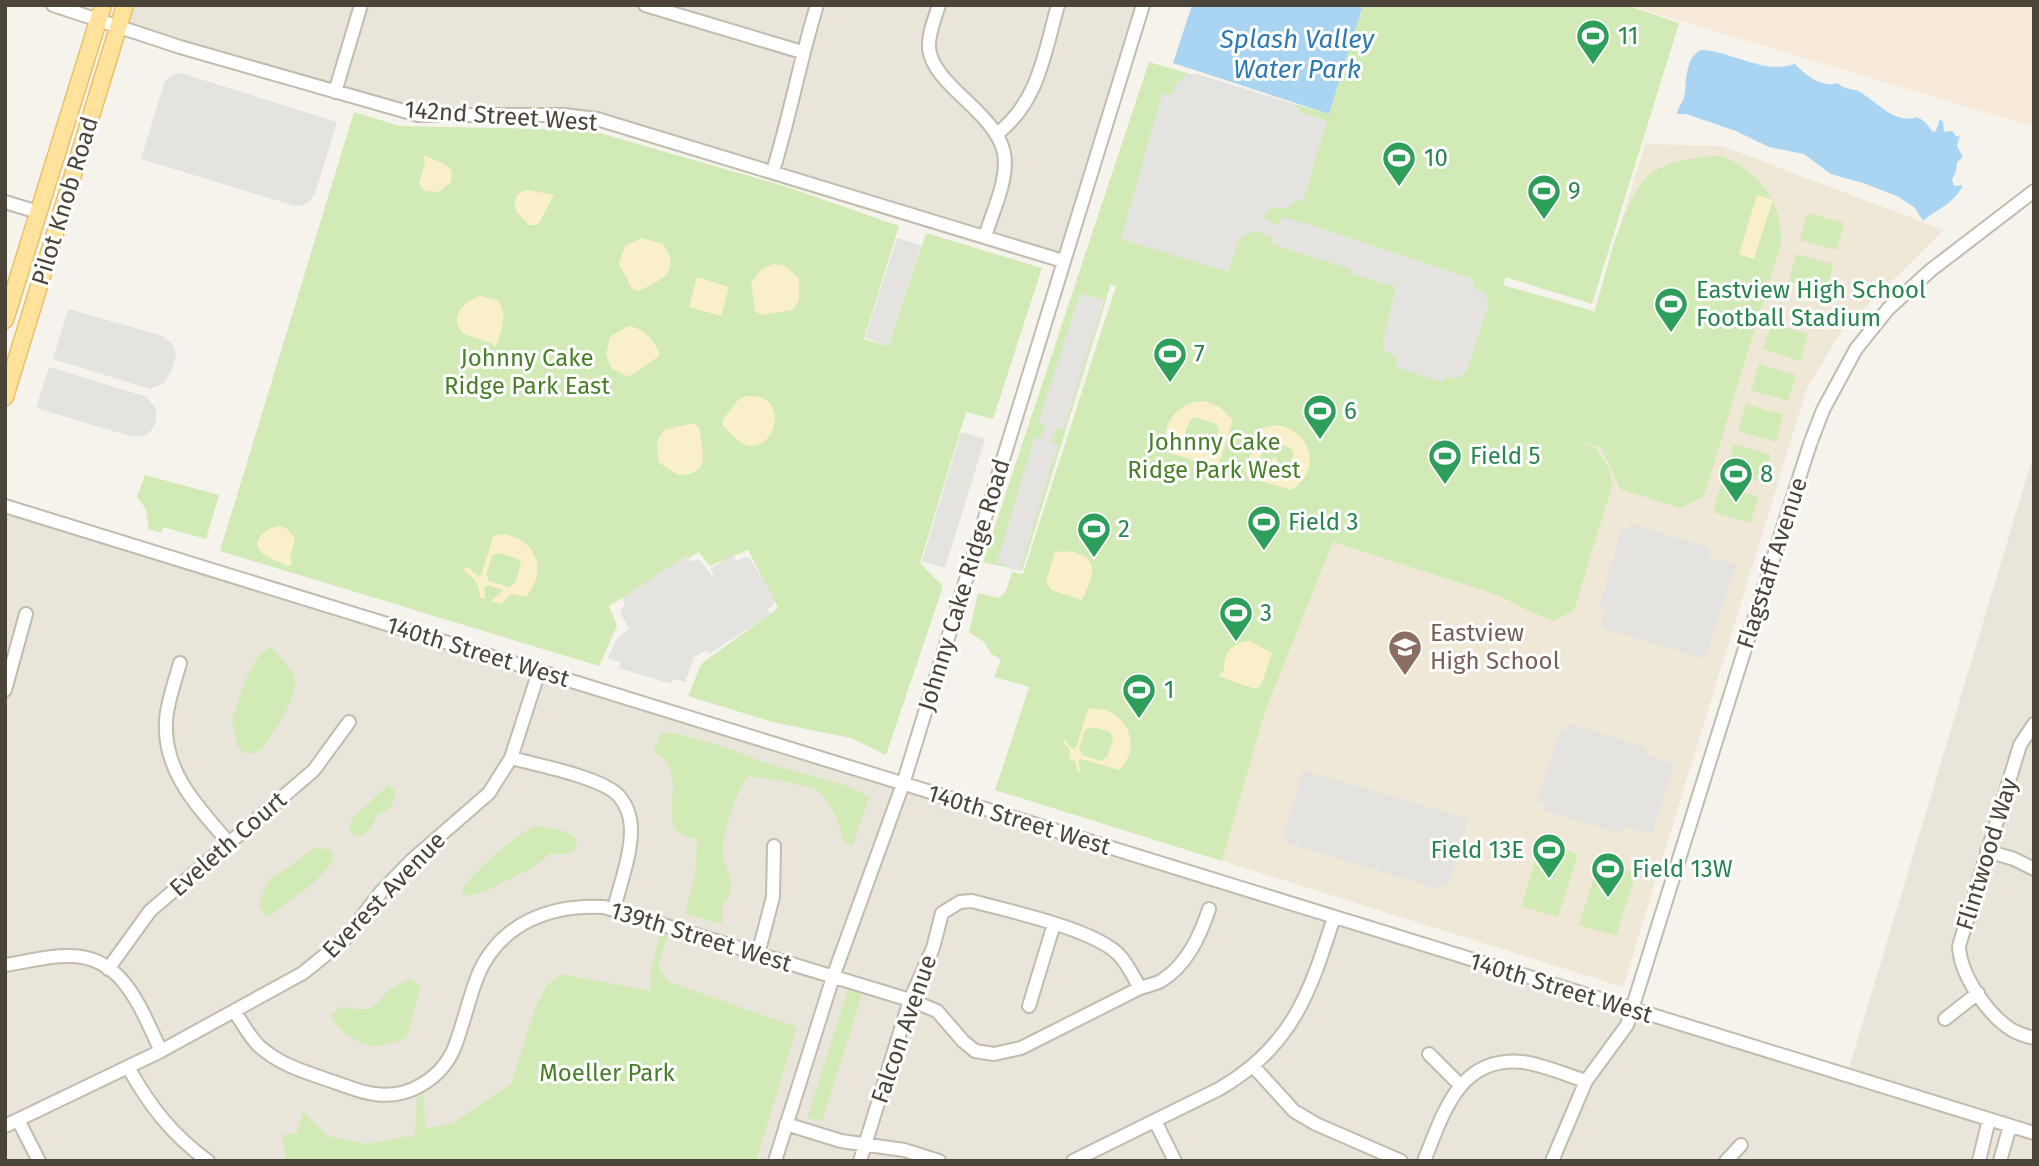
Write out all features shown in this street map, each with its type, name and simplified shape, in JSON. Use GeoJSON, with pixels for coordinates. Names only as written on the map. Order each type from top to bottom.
{"type":"FeatureCollection","features":[{"type":"Feature","properties":{"kind":"main road","name":"Pilot Knob Road"},"geometry":{"type":"LineString","coordinates":[[5,397],[125,5]]}},
{"type":"Feature","properties":{"kind":"main road","name":"Pilot Knob Road"},"geometry":{"type":"LineString","coordinates":[[5,320],[101,13]]}},
{"type":"Feature","properties":{"kind":"street","name":"142nd Street West"},"geometry":{"type":"LineString","coordinates":[[53,5],[101,13],[118,27],[418,115],[563,116],[597,119],[1063,261]]}},
{"type":"Feature","properties":{"kind":"street"},"geometry":{"type":"LineString","coordinates":[[335,92],[361,5]]}},
{"type":"Feature","properties":{"kind":"street"},"geometry":{"type":"LineString","coordinates":[[645,5],[802,52]]}},
{"type":"Feature","properties":{"kind":"street"},"geometry":{"type":"LineString","coordinates":[[692,19],[696,5]]}},
{"type":"Feature","properties":{"kind":"street"},"geometry":{"type":"LineString","coordinates":[[773,171],[790,114],[802,52],[817,5]]}},
{"type":"Feature","properties":{"kind":"street"},"geometry":{"type":"LineString","coordinates":[[939,5],[929,43],[933,62],[997,134],[1004,152],[1004,171],[985,237]]}},
{"type":"Feature","properties":{"kind":"street"},"geometry":{"type":"LineString","coordinates":[[997,134],[1020,113],[1031,94],[1058,5]]}},
{"type":"Feature","properties":{"kind":"street","name":"Johnny Cake Ridge Road"},"geometry":{"type":"LineString","coordinates":[[775,1161],[833,977],[903,784],[1143,5]]}},
{"type":"Feature","properties":{"kind":"street","name":"Flagstaff Avenue"},"geometry":{"type":"LineString","coordinates":[[1552,1161],[1586,1081],[1624,1031],[1777,544],[1824,410],[1856,349],[1888,309],[1931,270],[2034,191]]}},
{"type":"Feature","properties":{"kind":"street"},"geometry":{"type":"LineString","coordinates":[[5,202],[38,212]]}},
{"type":"Feature","properties":{"kind":"street","name":"140th Street West"},"geometry":{"type":"LineString","coordinates":[[5,506],[2034,1133]]}},
{"type":"Feature","properties":{"kind":"street"},"geometry":{"type":"LineString","coordinates":[[5,690],[26,614]]}},
{"type":"Feature","properties":{"kind":"street"},"geometry":{"type":"LineString","coordinates":[[180,663],[166,718],[169,758],[185,791],[229,843]]}},
{"type":"Feature","properties":{"kind":"street","name":"Everest Avenue"},"geometry":{"type":"LineString","coordinates":[[5,1126],[161,1051],[234,1011],[303,973],[345,939],[402,870],[489,793],[511,758],[539,671]]}},
{"type":"Feature","properties":{"kind":"street","name":"Eveleth Court"},"geometry":{"type":"LineString","coordinates":[[108,969],[150,911],[314,770],[349,722]]}},
{"type":"Feature","properties":{"kind":"street","name":"Flintwood Way"},"geometry":{"type":"LineString","coordinates":[[2034,724],[2020,746],[1959,946],[1964,972],[2002,1023],[2016,1033],[2034,1038]]}},
{"type":"Feature","properties":{"kind":"street"},"geometry":{"type":"LineString","coordinates":[[511,758],[598,783],[612,790],[623,802],[630,818],[631,837],[614,909]]}},
{"type":"Feature","properties":{"kind":"street"},"geometry":{"type":"LineString","coordinates":[[758,954],[773,897],[774,846]]}},
{"type":"Feature","properties":{"kind":"street"},"geometry":{"type":"LineString","coordinates":[[1987,851],[2014,859],[2034,869]]}},
{"type":"Feature","properties":{"kind":"street","name":"Falcon Avenue"},"geometry":{"type":"LineString","coordinates":[[860,1161],[911,1000],[933,948],[942,914],[960,902],[972,901],[1054,924]]}},
{"type":"Feature","properties":{"kind":"street","name":"139th Street West"},"geometry":{"type":"LineString","coordinates":[[234,1011],[257,1044],[282,1062],[364,1092],[383,1095],[406,1093],[423,1085],[445,1064],[453,1050],[479,973],[492,952],[507,936],[538,916],[552,910],[576,906],[614,909],[911,1000],[937,1011],[975,1051],[994,1054],[1021,1048],[1140,988],[1161,981],[1179,965],[1198,940],[1209,909]]}},
{"type":"Feature","properties":{"kind":"street"},"geometry":{"type":"LineString","coordinates":[[1073,1161],[1219,1089],[1253,1066],[1275,1045],[1301,1008],[1334,917]]}},
{"type":"Feature","properties":{"kind":"street"},"geometry":{"type":"LineString","coordinates":[[1029,1006],[1054,924],[1106,944],[1120,956],[1140,988]]}},
{"type":"Feature","properties":{"kind":"street"},"geometry":{"type":"LineString","coordinates":[[5,965],[67,956],[88,958],[108,969],[125,982],[133,993],[161,1051]]}},
{"type":"Feature","properties":{"kind":"street"},"geometry":{"type":"LineString","coordinates":[[1945,1019],[1978,993]]}},
{"type":"Feature","properties":{"kind":"street"},"geometry":{"type":"LineString","coordinates":[[1429,1054],[1460,1085]]}},
{"type":"Feature","properties":{"kind":"street"},"geometry":{"type":"LineString","coordinates":[[1424,1161],[1446,1108],[1460,1085],[1482,1069],[1508,1062],[1536,1065],[1586,1081]]}},
{"type":"Feature","properties":{"kind":"street"},"geometry":{"type":"LineString","coordinates":[[1253,1066],[1294,1111],[1316,1124],[1401,1161]]}},
{"type":"Feature","properties":{"kind":"street"},"geometry":{"type":"LineString","coordinates":[[128,1067],[145,1098],[164,1124],[208,1161]]}},
{"type":"Feature","properties":{"kind":"street"},"geometry":{"type":"LineString","coordinates":[[1979,1161],[1989,1119]]}},
{"type":"Feature","properties":{"kind":"street"},"geometry":{"type":"LineString","coordinates":[[18,1120],[39,1161]]}},
{"type":"Feature","properties":{"kind":"street"},"geometry":{"type":"LineString","coordinates":[[1156,1121],[1175,1161]]}},
{"type":"Feature","properties":{"kind":"street"},"geometry":{"type":"LineString","coordinates":[[786,1124],[841,1141],[904,1150],[939,1161]]}},
{"type":"Feature","properties":{"kind":"street"},"geometry":{"type":"LineString","coordinates":[[2000,1161],[2010,1126]]}},
{"type":"Feature","properties":{"kind":"street"},"geometry":{"type":"LineString","coordinates":[[1726,1161],[1741,1145]]}},
{"type":"Feature","properties":{"kind":"shaded area"},"geometry":{"type":"Polygon","coordinates":[[[125,5],[1144,5],[1063,261],[572,116],[418,115],[119,27],[125,5]]]}},
{"type":"Feature","properties":{"kind":"shaded area"},"geometry":{"type":"Polygon","coordinates":[[[1628,5],[2034,5],[2034,127],[1628,5]]]}},
{"type":"Feature","properties":{"kind":"shaded area"},"geometry":{"type":"Polygon","coordinates":[[[181,73],[337,122],[315,193],[310,201],[301,206],[292,205],[141,159],[165,81],[172,75],[181,73]]]}},
{"type":"Feature","properties":{"kind":"shaded area"},"geometry":{"type":"Polygon","coordinates":[[[1186,74],[1197,74],[1294,104],[1302,113],[1327,121],[1303,202],[1296,200],[1287,208],[1271,208],[1264,215],[1266,220],[1278,225],[1282,217],[1311,225],[1475,280],[1473,288],[1484,292],[1489,304],[1467,371],[1457,379],[1447,377],[1441,382],[1396,367],[1397,358],[1385,351],[1383,340],[1396,287],[1350,273],[1351,269],[1271,244],[1274,239],[1256,231],[1242,237],[1228,272],[1121,239],[1162,93],[1172,95],[1175,85],[1186,74]]]}},
{"type":"Feature","properties":{"kind":"shaded area"},"geometry":{"type":"Polygon","coordinates":[[[1645,144],[1722,146],[1944,230],[1843,329],[1807,388],[1623,987],[1222,861],[1265,712],[1333,542],[1500,596],[1524,609],[1557,433],[1645,144]]]}},
{"type":"Feature","properties":{"kind":"shaded area"},"geometry":{"type":"Polygon","coordinates":[[[897,238],[921,245],[889,346],[865,338],[897,238]]]}},
{"type":"Feature","properties":{"kind":"shaded area"},"geometry":{"type":"Polygon","coordinates":[[[1080,293],[1104,300],[1063,431],[1057,427],[1051,442],[1058,444],[1020,571],[997,563],[1034,438],[1042,437],[1045,426],[1038,423],[1080,293]]]}},
{"type":"Feature","properties":{"kind":"shaded area"},"geometry":{"type":"Polygon","coordinates":[[[68,309],[163,336],[173,345],[176,355],[172,370],[163,384],[150,389],[53,359],[68,309]]]}},
{"type":"Feature","properties":{"kind":"shaded area"},"geometry":{"type":"Polygon","coordinates":[[[49,367],[147,397],[156,409],[156,421],[151,431],[144,436],[133,437],[36,408],[49,367]]]}},
{"type":"Feature","properties":{"kind":"shaded area"},"geometry":{"type":"Polygon","coordinates":[[[961,432],[985,439],[945,568],[922,561],[961,432]]]}},
{"type":"Feature","properties":{"kind":"shaded area"},"geometry":{"type":"Polygon","coordinates":[[[2034,453],[2034,1161],[5,1161],[5,506],[1847,1075],[2034,453]]]}},
{"type":"Feature","properties":{"kind":"shaded area"},"geometry":{"type":"Polygon","coordinates":[[[1630,523],[1710,548],[1708,556],[1736,565],[1705,659],[1602,628],[1605,610],[1599,607],[1622,527],[1629,529],[1630,523]]]}},
{"type":"Feature","properties":{"kind":"shaded area"},"geometry":{"type":"Polygon","coordinates":[[[733,554],[736,561],[744,557],[750,559],[774,597],[773,605],[768,609],[770,615],[709,654],[706,650],[694,657],[685,682],[674,679],[671,684],[619,668],[620,662],[608,658],[616,640],[629,628],[620,613],[625,604],[622,598],[687,555],[690,561],[700,560],[712,576],[714,574],[710,569],[733,554]]]}},
{"type":"Feature","properties":{"kind":"shaded area"},"geometry":{"type":"Polygon","coordinates":[[[1568,723],[1647,748],[1645,754],[1674,764],[1652,835],[1624,826],[1621,834],[1543,810],[1545,804],[1537,801],[1560,730],[1567,730],[1568,723]]]}},
{"type":"Feature","properties":{"kind":"shaded area"},"geometry":{"type":"Polygon","coordinates":[[[1303,770],[1466,818],[1468,821],[1448,886],[1441,884],[1439,889],[1286,843],[1287,837],[1283,836],[1303,770]]]}},
{"type":"Feature","properties":{"kind":"green space","name":"Johnny Cake Ridge Park West"},"geometry":{"type":"Polygon","coordinates":[[[1363,5],[1626,5],[1679,23],[1592,304],[1506,277],[1503,285],[1593,311],[1594,314],[1621,224],[1646,178],[1669,164],[1708,156],[1735,162],[1759,181],[1776,209],[1781,243],[1704,496],[1680,508],[1620,489],[1601,448],[1577,440],[1597,449],[1610,471],[1612,486],[1574,610],[1554,621],[1500,596],[1333,542],[1265,712],[1222,861],[995,790],[1029,687],[994,677],[1001,659],[991,654],[984,642],[969,632],[978,593],[999,598],[1006,591],[1012,572],[1023,574],[1116,286],[1111,284],[1022,571],[983,562],[1149,62],[1329,114],[1363,5]]]}},
{"type":"Feature","properties":{"kind":"green space","name":"Johnny Cake Ridge Park East"},"geometry":{"type":"Polygon","coordinates":[[[354,112],[400,126],[589,130],[784,186],[899,226],[864,339],[888,346],[926,233],[1042,268],[993,419],[966,412],[920,563],[943,586],[886,755],[851,738],[772,722],[688,696],[701,664],[778,608],[748,550],[710,566],[699,552],[609,606],[617,626],[599,666],[220,551],[354,112]]]}},
{"type":"Feature","properties":{"kind":"green space"},"geometry":{"type":"Polygon","coordinates":[[[1807,213],[1844,223],[1837,250],[1800,240],[1807,213]]]}},
{"type":"Feature","properties":{"kind":"green space"},"geometry":{"type":"Polygon","coordinates":[[[1796,254],[1833,264],[1827,291],[1789,281],[1796,254]]]}},
{"type":"Feature","properties":{"kind":"green space"},"geometry":{"type":"Polygon","coordinates":[[[1772,323],[1808,334],[1800,361],[1763,349],[1772,323]]]}},
{"type":"Feature","properties":{"kind":"green space","name":"8"},"geometry":{"type":"Polygon","coordinates":[[[1759,364],[1796,375],[1788,401],[1751,390],[1759,364]]]}},
{"type":"Feature","properties":{"kind":"green space","name":"8"},"geometry":{"type":"Polygon","coordinates":[[[1746,404],[1783,415],[1776,442],[1738,431],[1746,404]]]}},
{"type":"Feature","properties":{"kind":"green space","name":"8"},"geometry":{"type":"Polygon","coordinates":[[[1734,444],[1771,455],[1763,482],[1726,471],[1734,444]]]}},
{"type":"Feature","properties":{"kind":"green space"},"geometry":{"type":"Polygon","coordinates":[[[145,475],[219,495],[206,539],[163,527],[161,533],[149,529],[146,509],[137,497],[145,475]]]}},
{"type":"Feature","properties":{"kind":"green space","name":"8"},"geometry":{"type":"Polygon","coordinates":[[[1721,485],[1759,497],[1750,523],[1713,512],[1721,485]]]}},
{"type":"Feature","properties":{"kind":"green space"},"geometry":{"type":"Polygon","coordinates":[[[271,647],[295,678],[293,695],[282,719],[260,750],[254,754],[243,752],[237,746],[232,720],[254,663],[271,647]]]}},
{"type":"Feature","properties":{"kind":"green space"},"geometry":{"type":"Polygon","coordinates":[[[670,733],[698,739],[837,783],[869,797],[852,847],[842,840],[840,826],[833,811],[814,789],[749,776],[735,802],[723,846],[731,892],[722,905],[722,924],[685,914],[695,875],[697,840],[674,829],[672,776],[663,759],[653,751],[661,734],[670,733]]]}},
{"type":"Feature","properties":{"kind":"green space"},"geometry":{"type":"Polygon","coordinates":[[[389,784],[396,793],[390,807],[377,815],[370,829],[361,837],[351,833],[349,827],[353,818],[389,784]]]}},
{"type":"Feature","properties":{"kind":"green space"},"geometry":{"type":"Polygon","coordinates":[[[536,825],[568,832],[577,840],[575,850],[563,855],[551,853],[532,868],[487,890],[468,896],[461,892],[495,855],[536,825]]]}},
{"type":"Feature","properties":{"kind":"green space","name":"Field 13E"},"geometry":{"type":"Polygon","coordinates":[[[1541,842],[1578,854],[1558,917],[1521,906],[1541,842]]]}},
{"type":"Feature","properties":{"kind":"green space"},"geometry":{"type":"Polygon","coordinates":[[[316,848],[331,850],[333,860],[319,878],[277,911],[266,916],[259,906],[267,884],[274,876],[316,848]]]}},
{"type":"Feature","properties":{"kind":"green space","name":"Field 13W"},"geometry":{"type":"Polygon","coordinates":[[[1599,861],[1636,873],[1616,936],[1579,925],[1599,861]]]}},
{"type":"Feature","properties":{"kind":"green space","name":"Moeller Park"},"geometry":{"type":"Polygon","coordinates":[[[661,930],[668,933],[658,967],[669,982],[797,1027],[756,1161],[286,1161],[282,1135],[297,1133],[303,1111],[327,1136],[367,1144],[415,1135],[417,1096],[424,1091],[425,1129],[453,1123],[511,1084],[534,1011],[547,985],[561,974],[650,991],[651,970],[661,930]]]}},
{"type":"Feature","properties":{"kind":"green space"},"geometry":{"type":"Polygon","coordinates":[[[411,979],[421,987],[407,1037],[378,1046],[364,1044],[343,1032],[331,1015],[345,1007],[362,1010],[374,1006],[389,990],[411,979]]]}},
{"type":"Feature","properties":{"kind":"green space"},"geometry":{"type":"Polygon","coordinates":[[[848,990],[862,995],[822,1121],[807,1118],[848,990]]]}},
{"type":"Feature","properties":{"kind":"sand"},"geometry":{"type":"Polygon","coordinates":[[[424,155],[443,163],[452,172],[451,182],[439,192],[424,191],[419,183],[425,163],[424,155]]]}},
{"type":"Feature","properties":{"kind":"sand"},"geometry":{"type":"Polygon","coordinates":[[[528,190],[554,195],[538,225],[529,225],[516,211],[516,197],[528,190]]]}},
{"type":"Feature","properties":{"kind":"sand"},"geometry":{"type":"Polygon","coordinates":[[[1757,195],[1773,200],[1754,259],[1739,254],[1757,195]]]}},
{"type":"Feature","properties":{"kind":"sand"},"geometry":{"type":"Polygon","coordinates":[[[641,238],[663,244],[671,262],[670,269],[661,279],[639,291],[632,289],[619,264],[625,246],[641,238]]]}},
{"type":"Feature","properties":{"kind":"sand"},"geometry":{"type":"Polygon","coordinates":[[[773,264],[785,266],[799,278],[799,301],[792,310],[761,315],[755,311],[751,282],[761,270],[773,264]]]}},
{"type":"Feature","properties":{"kind":"sand"},"geometry":{"type":"Polygon","coordinates":[[[697,277],[729,287],[721,316],[689,307],[697,277]]]}},
{"type":"Feature","properties":{"kind":"sand"},"geometry":{"type":"Polygon","coordinates":[[[481,296],[497,300],[503,311],[503,323],[496,347],[463,334],[457,322],[457,316],[463,306],[481,296]]]}},
{"type":"Feature","properties":{"kind":"sand"},"geometry":{"type":"Polygon","coordinates":[[[628,326],[639,329],[648,336],[656,346],[659,356],[629,377],[611,368],[606,354],[610,337],[628,326]]]}},
{"type":"Feature","properties":{"kind":"sand"},"geometry":{"type":"Polygon","coordinates":[[[747,396],[761,398],[770,404],[774,413],[771,434],[764,442],[755,446],[741,443],[723,426],[723,419],[738,400],[747,396]]]}},
{"type":"Feature","properties":{"kind":"sand"},"geometry":{"type":"Polygon","coordinates":[[[1205,401],[1221,408],[1233,420],[1219,463],[1213,466],[1170,453],[1167,443],[1166,434],[1172,417],[1186,405],[1205,401]],[[1194,417],[1186,431],[1186,447],[1207,454],[1199,436],[1204,435],[1212,452],[1219,429],[1216,424],[1194,417]]]}},
{"type":"Feature","properties":{"kind":"sand"},"geometry":{"type":"Polygon","coordinates":[[[693,423],[699,427],[703,452],[701,466],[689,474],[678,475],[658,462],[657,441],[664,430],[693,423]]]}},
{"type":"Feature","properties":{"kind":"sand"},"geometry":{"type":"Polygon","coordinates":[[[1274,425],[1287,428],[1297,434],[1309,451],[1307,472],[1301,482],[1291,490],[1248,477],[1245,471],[1259,429],[1274,425]],[[1270,441],[1265,444],[1258,464],[1260,466],[1276,457],[1277,463],[1261,469],[1282,477],[1287,475],[1294,453],[1291,448],[1270,441]]]}},
{"type":"Feature","properties":{"kind":"sand"},"geometry":{"type":"Polygon","coordinates":[[[279,526],[286,528],[295,538],[290,558],[292,563],[289,567],[263,554],[257,545],[265,532],[279,526]]]}},
{"type":"Feature","properties":{"kind":"sand"},"geometry":{"type":"Polygon","coordinates":[[[503,534],[515,537],[531,549],[536,558],[536,577],[526,597],[510,594],[501,604],[491,601],[504,590],[487,585],[484,588],[485,599],[480,598],[476,582],[464,571],[466,566],[478,576],[482,574],[493,536],[503,534]],[[500,553],[492,555],[486,575],[489,581],[509,587],[515,583],[521,564],[518,559],[500,553]]]}},
{"type":"Feature","properties":{"kind":"sand"},"geometry":{"type":"Polygon","coordinates":[[[1055,551],[1074,552],[1090,561],[1092,574],[1082,600],[1051,590],[1046,582],[1055,551]]]}},
{"type":"Feature","properties":{"kind":"sand"},"geometry":{"type":"Polygon","coordinates":[[[1250,641],[1272,653],[1261,686],[1255,689],[1218,676],[1224,671],[1225,659],[1230,650],[1238,644],[1250,641]]]}},
{"type":"Feature","properties":{"kind":"sand"},"geometry":{"type":"Polygon","coordinates":[[[1088,709],[1111,713],[1127,728],[1130,738],[1127,760],[1119,770],[1081,759],[1080,772],[1078,771],[1075,762],[1069,758],[1070,750],[1063,743],[1064,740],[1072,749],[1076,748],[1088,709]],[[1094,727],[1085,730],[1079,748],[1082,755],[1101,761],[1107,757],[1113,740],[1110,732],[1094,727]]]}},
{"type":"Feature","properties":{"kind":"water","name":"Splash Valley Water Park"},"geometry":{"type":"Polygon","coordinates":[[[1192,5],[1363,5],[1329,114],[1173,63],[1192,5]]]}},
{"type":"Feature","properties":{"kind":"water"},"geometry":{"type":"Polygon","coordinates":[[[1701,50],[1771,67],[1795,64],[1815,80],[1826,84],[1838,83],[1858,91],[1893,115],[1909,119],[1917,117],[1933,132],[1936,131],[1940,119],[1944,132],[1952,131],[1957,137],[1960,135],[1957,146],[1963,157],[1957,162],[1952,179],[1954,186],[1962,185],[1961,189],[1948,203],[1923,221],[1915,208],[1899,197],[1831,174],[1804,154],[1769,147],[1736,131],[1686,114],[1677,114],[1684,98],[1689,65],[1701,50]]]}},
{"type":"Feature","properties":{"kind":"place","name":"11"},"geometry":{"type":"Point","coordinates":[1593,66]}},
{"type":"Feature","properties":{"kind":"place","name":"10"},"geometry":{"type":"Point","coordinates":[1399,188]}},
{"type":"Feature","properties":{"kind":"place","name":"9"},"geometry":{"type":"Point","coordinates":[1544,221]}},
{"type":"Feature","properties":{"kind":"place","name":"Eastview High School Football Stadium"},"geometry":{"type":"Point","coordinates":[1671,334]}},
{"type":"Feature","properties":{"kind":"place","name":"7"},"geometry":{"type":"Point","coordinates":[1170,384]}},
{"type":"Feature","properties":{"kind":"place","name":"6"},"geometry":{"type":"Point","coordinates":[1320,441]}},
{"type":"Feature","properties":{"kind":"place","name":"Field 5"},"geometry":{"type":"Point","coordinates":[1445,486]}},
{"type":"Feature","properties":{"kind":"place","name":"8"},"geometry":{"type":"Point","coordinates":[1736,504]}},
{"type":"Feature","properties":{"kind":"place","name":"Field 3"},"geometry":{"type":"Point","coordinates":[1264,552]}},
{"type":"Feature","properties":{"kind":"place","name":"2"},"geometry":{"type":"Point","coordinates":[1094,559]}},
{"type":"Feature","properties":{"kind":"place","name":"3"},"geometry":{"type":"Point","coordinates":[1236,643]}},
{"type":"Feature","properties":{"kind":"place","name":"Eastview High School"},"geometry":{"type":"Point","coordinates":[1405,677]}},
{"type":"Feature","properties":{"kind":"place","name":"1"},"geometry":{"type":"Point","coordinates":[1139,720]}},
{"type":"Feature","properties":{"kind":"place","name":"Field 13E"},"geometry":{"type":"Point","coordinates":[1549,880]}},
{"type":"Feature","properties":{"kind":"place","name":"Field 13W"},"geometry":{"type":"Point","coordinates":[1608,899]}}]}
